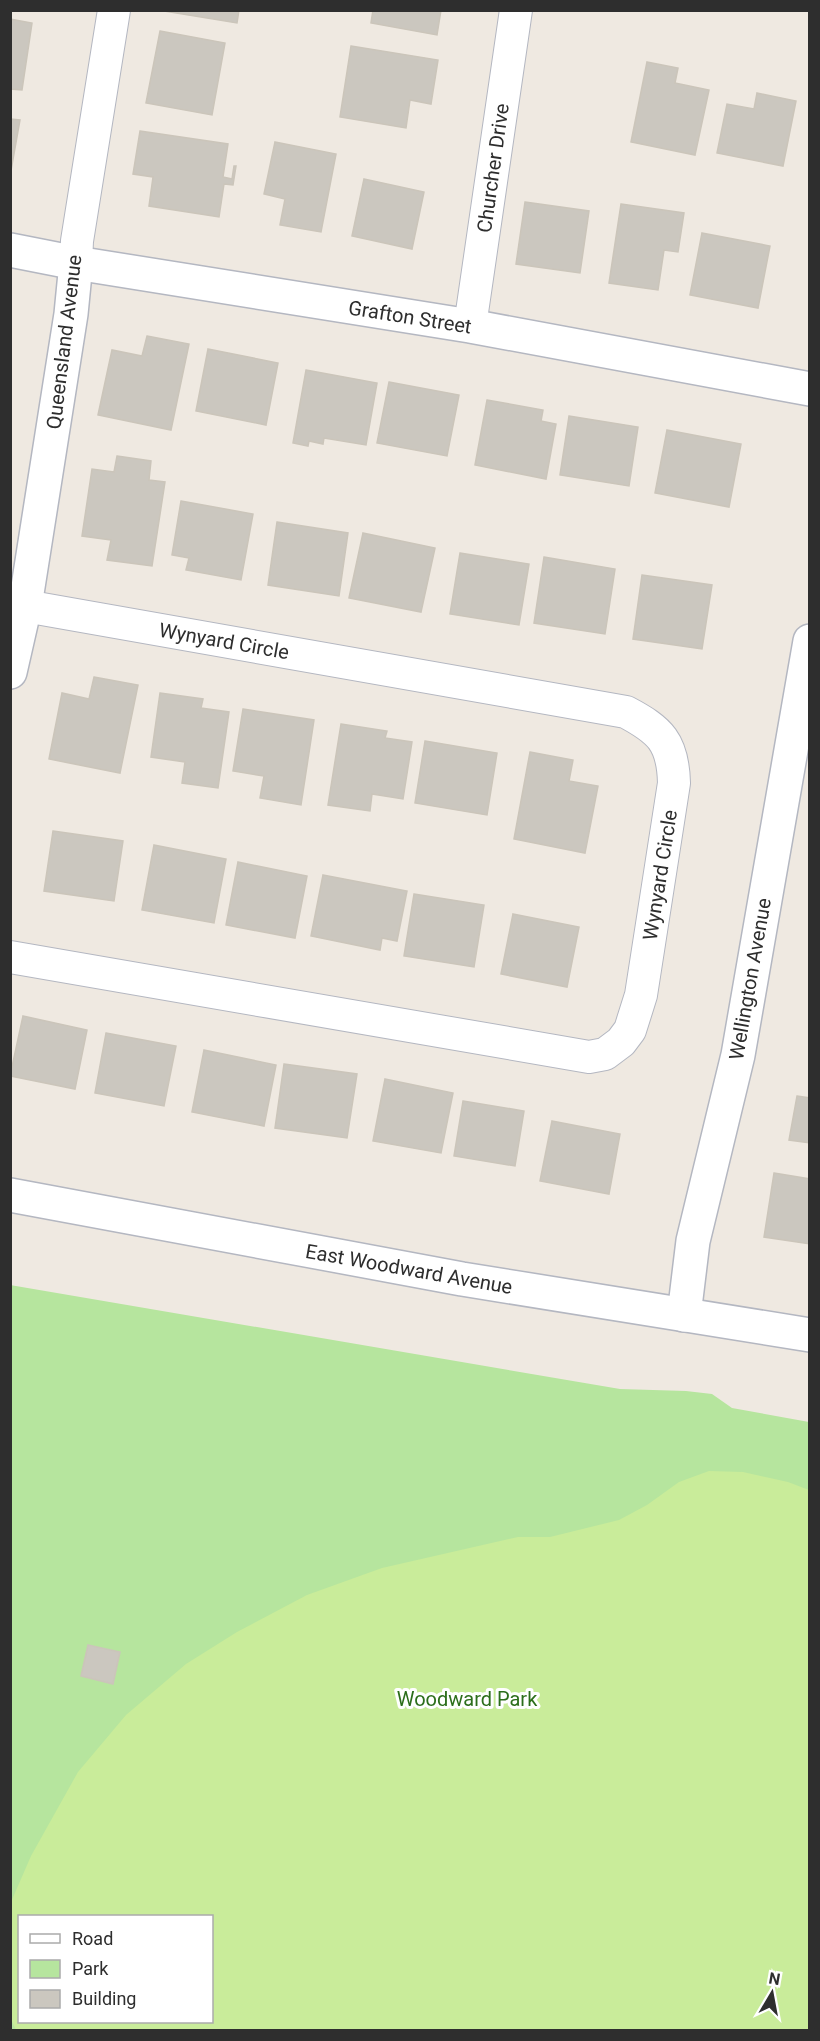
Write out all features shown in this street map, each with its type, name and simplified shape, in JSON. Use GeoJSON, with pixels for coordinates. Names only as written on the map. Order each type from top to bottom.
{"type":"FeatureCollection","features":[{"type":"Feature","properties":{"kind":"street","name":"Queensland Avenue"},"geometry":{"type":"LineString","coordinates":[[10,672],[25,606],[72,315],[77,240],[114,10]]}},
{"type":"Feature","properties":{"kind":"street","name":"Churcher Drive"},"geometry":{"type":"LineString","coordinates":[[470,326],[516,10]]}},
{"type":"Feature","properties":{"kind":"street","name":"Grafton Street"},"geometry":{"type":"LineString","coordinates":[[10,250],[470,326],[810,390]]}},
{"type":"Feature","properties":{"kind":"street","name":"Wynyard Circle"},"geometry":{"type":"LineString","coordinates":[[10,957],[589,1058],[605,1054],[621,1042],[630,1030],[641,995],[674,783],[674,763],[668,746],[650,724],[626,712],[25,606]]}},
{"type":"Feature","properties":{"kind":"street","name":"Wellington Avenue"},"geometry":{"type":"LineString","coordinates":[[684,1315],[693,1241],[738,1055],[810,641]]}},
{"type":"Feature","properties":{"kind":"street","name":"East Woodward Avenue"},"geometry":{"type":"LineString","coordinates":[[10,1195],[462,1279],[810,1335]]}},
{"type":"Feature","properties":{"kind":"green space","name":"Woodward Park"},"geometry":{"type":"Polygon","coordinates":[[[10,1285],[620,1389],[712,1394],[732,1408],[809,1422],[809,2030],[11,2030],[10,1285]]]}},
{"type":"Feature","properties":{"kind":"green space","name":"Woodward Park"},"geometry":{"type":"Polygon","coordinates":[[[709,1471],[743,1472],[788,1482],[809,1490],[809,2030],[16,2030],[10,2017],[11,1902],[31,1856],[78,1772],[126,1715],[186,1664],[237,1632],[307,1595],[382,1568],[518,1537],[550,1537],[619,1520],[647,1505],[679,1482],[709,1471]]]}},
{"type":"Feature","properties":{"kind":"building"},"geometry":{"type":"Polygon","coordinates":[[[158,10],[239,10],[237,23],[158,10]]]}},
{"type":"Feature","properties":{"kind":"building"},"geometry":{"type":"Polygon","coordinates":[[[373,10],[441,10],[437,35],[371,23],[373,10]]]}},
{"type":"Feature","properties":{"kind":"building"},"geometry":{"type":"Polygon","coordinates":[[[10,19],[32,23],[22,90],[10,89],[10,19]]]}},
{"type":"Feature","properties":{"kind":"building"},"geometry":{"type":"Polygon","coordinates":[[[160,31],[225,43],[212,115],[146,103],[160,31]]]}},
{"type":"Feature","properties":{"kind":"building"},"geometry":{"type":"Polygon","coordinates":[[[351,46],[438,60],[431,104],[410,100],[406,128],[340,117],[351,46]]]}},
{"type":"Feature","properties":{"kind":"building"},"geometry":{"type":"Polygon","coordinates":[[[647,62],[678,68],[675,83],[709,90],[695,155],[631,142],[647,62]]]}},
{"type":"Feature","properties":{"kind":"building"},"geometry":{"type":"Polygon","coordinates":[[[757,93],[796,101],[783,166],[717,153],[727,104],[754,109],[757,93]]]}},
{"type":"Feature","properties":{"kind":"building"},"geometry":{"type":"Polygon","coordinates":[[[10,119],[20,120],[10,176],[10,119]]]}},
{"type":"Feature","properties":{"kind":"building"},"geometry":{"type":"Polygon","coordinates":[[[140,131],[228,144],[223,177],[232,179],[234,166],[236,166],[233,185],[224,184],[219,217],[149,206],[153,177],[133,174],[140,131]]]}},
{"type":"Feature","properties":{"kind":"building"},"geometry":{"type":"Polygon","coordinates":[[[275,142],[336,154],[321,232],[280,225],[285,199],[264,194],[275,142]]]}},
{"type":"Feature","properties":{"kind":"building"},"geometry":{"type":"Polygon","coordinates":[[[364,179],[424,192],[412,249],[352,236],[364,179]]]}},
{"type":"Feature","properties":{"kind":"building"},"geometry":{"type":"Polygon","coordinates":[[[525,202],[589,211],[580,273],[516,264],[525,202]]]}},
{"type":"Feature","properties":{"kind":"building"},"geometry":{"type":"Polygon","coordinates":[[[621,204],[684,213],[678,252],[664,250],[658,290],[609,283],[621,204]]]}},
{"type":"Feature","properties":{"kind":"building"},"geometry":{"type":"Polygon","coordinates":[[[702,233],[770,246],[758,308],[690,295],[702,233]]]}},
{"type":"Feature","properties":{"kind":"building"},"geometry":{"type":"Polygon","coordinates":[[[147,336],[189,344],[171,430],[98,415],[112,350],[142,356],[147,336]]]}},
{"type":"Feature","properties":{"kind":"building"},"geometry":{"type":"Polygon","coordinates":[[[208,349],[278,363],[266,425],[196,411],[208,349]]]}},
{"type":"Feature","properties":{"kind":"building"},"geometry":{"type":"Polygon","coordinates":[[[306,370],[377,383],[366,445],[324,438],[323,444],[309,441],[308,446],[293,443],[306,370]]]}},
{"type":"Feature","properties":{"kind":"building"},"geometry":{"type":"Polygon","coordinates":[[[389,382],[459,395],[447,456],[377,443],[389,382]]]}},
{"type":"Feature","properties":{"kind":"building"},"geometry":{"type":"Polygon","coordinates":[[[487,400],[543,410],[541,421],[556,424],[546,479],[475,465],[487,400]]]}},
{"type":"Feature","properties":{"kind":"building"},"geometry":{"type":"Polygon","coordinates":[[[569,416],[638,427],[629,486],[560,475],[569,416]]]}},
{"type":"Feature","properties":{"kind":"building"},"geometry":{"type":"Polygon","coordinates":[[[667,430],[741,444],[729,507],[655,493],[667,430]]]}},
{"type":"Feature","properties":{"kind":"building"},"geometry":{"type":"Polygon","coordinates":[[[117,456],[151,461],[149,480],[165,482],[152,566],[107,560],[111,540],[82,536],[92,469],[114,472],[117,456]]]}},
{"type":"Feature","properties":{"kind":"building"},"geometry":{"type":"Polygon","coordinates":[[[181,501],[253,514],[241,580],[186,570],[189,558],[172,555],[181,501]]]}},
{"type":"Feature","properties":{"kind":"building"},"geometry":{"type":"Polygon","coordinates":[[[277,522],[348,533],[339,596],[268,585],[277,522]]]}},
{"type":"Feature","properties":{"kind":"building"},"geometry":{"type":"Polygon","coordinates":[[[363,533],[435,548],[421,612],[349,598],[363,533]]]}},
{"type":"Feature","properties":{"kind":"building"},"geometry":{"type":"Polygon","coordinates":[[[460,553],[529,564],[519,625],[450,614],[460,553]]]}},
{"type":"Feature","properties":{"kind":"building"},"geometry":{"type":"Polygon","coordinates":[[[544,557],[615,569],[605,634],[534,623],[544,557]]]}},
{"type":"Feature","properties":{"kind":"building"},"geometry":{"type":"Polygon","coordinates":[[[642,575],[712,585],[702,649],[633,639],[642,575]]]}},
{"type":"Feature","properties":{"kind":"building"},"geometry":{"type":"Polygon","coordinates":[[[94,677],[138,685],[120,773],[49,759],[62,693],[89,699],[94,677]]]}},
{"type":"Feature","properties":{"kind":"building"},"geometry":{"type":"Polygon","coordinates":[[[160,693],[203,699],[201,708],[229,712],[218,788],[182,783],[185,762],[151,757],[160,693]]]}},
{"type":"Feature","properties":{"kind":"building"},"geometry":{"type":"Polygon","coordinates":[[[243,709],[314,720],[301,805],[260,798],[264,776],[233,771],[243,709]]]}},
{"type":"Feature","properties":{"kind":"building"},"geometry":{"type":"Polygon","coordinates":[[[341,724],[387,731],[385,738],[412,742],[403,799],[372,794],[370,811],[328,805],[341,724]]]}},
{"type":"Feature","properties":{"kind":"building"},"geometry":{"type":"Polygon","coordinates":[[[425,741],[497,753],[487,815],[415,803],[425,741]]]}},
{"type":"Feature","properties":{"kind":"building"},"geometry":{"type":"Polygon","coordinates":[[[530,752],[573,760],[569,781],[598,786],[585,853],[514,839],[530,752]]]}},
{"type":"Feature","properties":{"kind":"building"},"geometry":{"type":"Polygon","coordinates":[[[53,831],[123,841],[114,901],[44,891],[53,831]]]}},
{"type":"Feature","properties":{"kind":"building"},"geometry":{"type":"Polygon","coordinates":[[[154,845],[226,859],[214,923],[142,910],[154,845]]]}},
{"type":"Feature","properties":{"kind":"building"},"geometry":{"type":"Polygon","coordinates":[[[238,862],[307,876],[295,938],[226,925],[238,862]]]}},
{"type":"Feature","properties":{"kind":"building"},"geometry":{"type":"Polygon","coordinates":[[[323,875],[407,891],[397,941],[382,938],[380,950],[311,936],[323,875]]]}},
{"type":"Feature","properties":{"kind":"building"},"geometry":{"type":"Polygon","coordinates":[[[414,894],[484,905],[474,967],[404,956],[414,894]]]}},
{"type":"Feature","properties":{"kind":"building"},"geometry":{"type":"Polygon","coordinates":[[[513,914],[579,927],[567,987],[501,974],[513,914]]]}},
{"type":"Feature","properties":{"kind":"building"},"geometry":{"type":"Polygon","coordinates":[[[23,1016],[87,1030],[75,1089],[10,1076],[23,1016]]]}},
{"type":"Feature","properties":{"kind":"building"},"geometry":{"type":"Polygon","coordinates":[[[106,1033],[176,1046],[164,1106],[95,1093],[106,1033]]]}},
{"type":"Feature","properties":{"kind":"building"},"geometry":{"type":"Polygon","coordinates":[[[204,1050],[276,1065],[264,1126],[192,1112],[204,1050]]]}},
{"type":"Feature","properties":{"kind":"building"},"geometry":{"type":"Polygon","coordinates":[[[284,1064],[357,1074],[347,1138],[275,1128],[284,1064]]]}},
{"type":"Feature","properties":{"kind":"building"},"geometry":{"type":"Polygon","coordinates":[[[385,1079],[453,1093],[441,1153],[373,1141],[385,1079]]]}},
{"type":"Feature","properties":{"kind":"building"},"geometry":{"type":"Polygon","coordinates":[[[797,1096],[810,1098],[810,1143],[789,1140],[797,1096]]]}},
{"type":"Feature","properties":{"kind":"building"},"geometry":{"type":"Polygon","coordinates":[[[463,1101],[524,1111],[515,1166],[454,1156],[463,1101]]]}},
{"type":"Feature","properties":{"kind":"building"},"geometry":{"type":"Polygon","coordinates":[[[552,1121],[620,1134],[609,1194],[540,1181],[552,1121]]]}},
{"type":"Feature","properties":{"kind":"building"},"geometry":{"type":"Polygon","coordinates":[[[774,1173],[810,1179],[810,1244],[764,1237],[774,1173]]]}},
{"type":"Feature","properties":{"kind":"building"},"geometry":{"type":"Polygon","coordinates":[[[88,1645],[120,1652],[113,1684],[81,1676],[88,1645]]]}}]}
